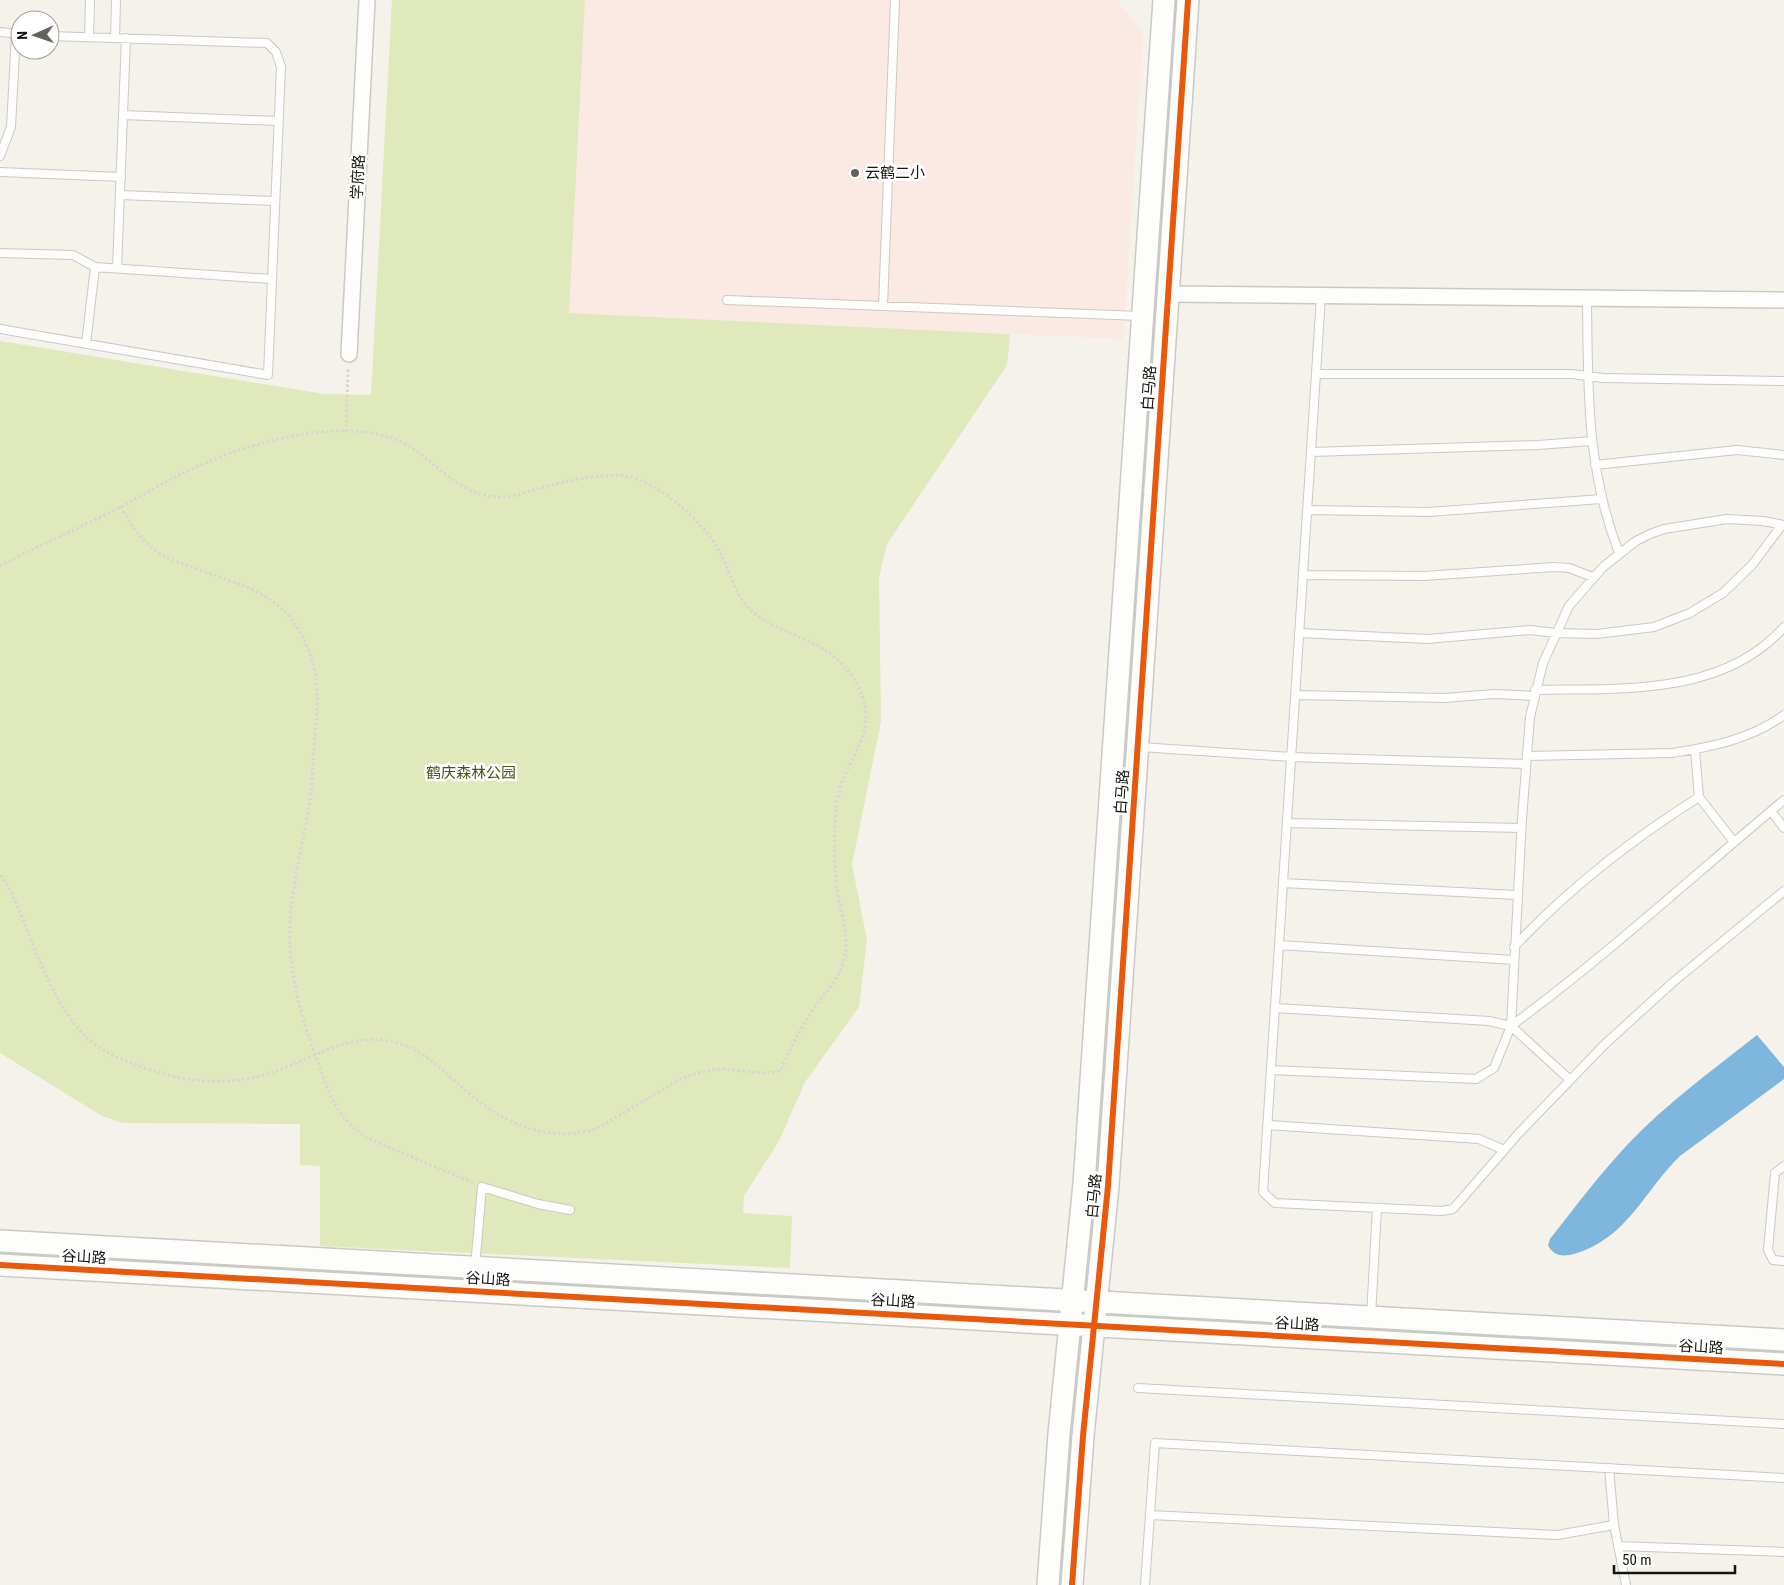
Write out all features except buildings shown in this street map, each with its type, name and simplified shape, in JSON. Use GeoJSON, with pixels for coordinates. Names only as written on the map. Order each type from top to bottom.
{"type":"FeatureCollection","features":[{"type":"Feature","properties":{"kind":"street","name":"学府路"},"geometry":{"type":"LineString","coordinates":[[349,354],[367,0]]}},
{"type":"Feature","properties":{"kind":"street","name":"白马路"},"geometry":{"type":"LineString","coordinates":[[1048,1585],[1058,1434],[1084,1184],[1164,0]]}},
{"type":"Feature","properties":{"kind":"street","name":"白马路"},"geometry":{"type":"LineString","coordinates":[[1072,1585],[1083,1436],[1109,1176],[1188,0]]}},
{"type":"Feature","properties":{"kind":"street"},"geometry":{"type":"LineString","coordinates":[[1168,294],[1784,300]]}},
{"type":"Feature","properties":{"kind":"street","name":"谷山路"},"geometry":{"type":"LineString","coordinates":[[0,1241],[1784,1340]]}},
{"type":"Feature","properties":{"kind":"street","name":"谷山路"},"geometry":{"type":"LineString","coordinates":[[0,1265],[1784,1364]]}},
{"type":"Feature","properties":{"kind":"lane"},"geometry":{"type":"LineString","coordinates":[[89,37],[90,0]]}},
{"type":"Feature","properties":{"kind":"lane"},"geometry":{"type":"LineString","coordinates":[[115,38],[116,0]]}},
{"type":"Feature","properties":{"kind":"lane"},"geometry":{"type":"LineString","coordinates":[[883,306],[895,0]]}},
{"type":"Feature","properties":{"kind":"lane"},"geometry":{"type":"LineString","coordinates":[[0,330],[268,374],[280,62],[276,52],[267,43],[60,36]]}},
{"type":"Feature","properties":{"kind":"lane"},"geometry":{"type":"LineString","coordinates":[[117,268],[126,38]]}},
{"type":"Feature","properties":{"kind":"lane"},"geometry":{"type":"LineString","coordinates":[[0,156],[11,127],[16,60]]}},
{"type":"Feature","properties":{"kind":"lane"},"geometry":{"type":"LineString","coordinates":[[123,115],[278,121]]}},
{"type":"Feature","properties":{"kind":"lane"},"geometry":{"type":"LineString","coordinates":[[0,172],[120,177]]}},
{"type":"Feature","properties":{"kind":"lane"},"geometry":{"type":"LineString","coordinates":[[120,195],[275,201]]}},
{"type":"Feature","properties":{"kind":"lane"},"geometry":{"type":"LineString","coordinates":[[0,253],[73,255],[95,267],[272,279]]}},
{"type":"Feature","properties":{"kind":"lane"},"geometry":{"type":"LineString","coordinates":[[86,344],[95,267]]}},
{"type":"Feature","properties":{"kind":"lane"},"geometry":{"type":"LineString","coordinates":[[1321,296],[1263,1192],[1275,1203],[1442,1211],[1453,1209],[1569,1079],[1638,1013],[1784,891]]}},
{"type":"Feature","properties":{"kind":"lane"},"geometry":{"type":"LineString","coordinates":[[1587,298],[1588,376],[1595,465],[1601,499],[1619,553]]}},
{"type":"Feature","properties":{"kind":"lane"},"geometry":{"type":"LineString","coordinates":[[727,300],[1143,316]]}},
{"type":"Feature","properties":{"kind":"lane"},"geometry":{"type":"LineString","coordinates":[[1316,374],[1572,374],[1604,378],[1784,381]]}},
{"type":"Feature","properties":{"kind":"lane"},"geometry":{"type":"LineString","coordinates":[[1311,452],[1538,445],[1592,441]]}},
{"type":"Feature","properties":{"kind":"lane"},"geometry":{"type":"LineString","coordinates":[[1595,465],[1737,450],[1784,455]]}},
{"type":"Feature","properties":{"kind":"lane"},"geometry":{"type":"LineString","coordinates":[[1307,510],[1429,512],[1601,499]]}},
{"type":"Feature","properties":{"kind":"lane"},"geometry":{"type":"LineString","coordinates":[[1271,1070],[1476,1079],[1494,1068],[1511,1026],[1521,828],[1526,760],[1535,693],[1543,663],[1555,634],[1569,606],[1593,577],[1619,553],[1650,534],[1727,519],[1763,521],[1783,525],[1752,565],[1723,593],[1690,614],[1654,627],[1626,632],[1555,634],[1530,630],[1428,639],[1300,633]]}},
{"type":"Feature","properties":{"kind":"lane"},"geometry":{"type":"LineString","coordinates":[[1303,575],[1424,576],[1554,567],[1568,568],[1593,577]]}},
{"type":"Feature","properties":{"kind":"lane"},"geometry":{"type":"LineString","coordinates":[[1295,695],[1445,698],[1637,688],[1678,683],[1738,661],[1757,650],[1784,627]]}},
{"type":"Feature","properties":{"kind":"lane"},"geometry":{"type":"LineString","coordinates":[[1138,747],[1291,757],[1526,760],[1695,750],[1746,736],[1760,730],[1784,715]]}},
{"type":"Feature","properties":{"kind":"lane"},"geometry":{"type":"LineString","coordinates":[[1695,750],[1699,797],[1734,842]]}},
{"type":"Feature","properties":{"kind":"lane"},"geometry":{"type":"LineString","coordinates":[[1514,947],[1588,875],[1657,824],[1699,797]]}},
{"type":"Feature","properties":{"kind":"lane"},"geometry":{"type":"LineString","coordinates":[[1511,1026],[1599,960],[1784,800]]}},
{"type":"Feature","properties":{"kind":"lane"},"geometry":{"type":"LineString","coordinates":[[1770,812],[1784,828]]}},
{"type":"Feature","properties":{"kind":"lane"},"geometry":{"type":"LineString","coordinates":[[1287,823],[1521,828]]}},
{"type":"Feature","properties":{"kind":"lane"},"geometry":{"type":"LineString","coordinates":[[1283,883],[1517,895]]}},
{"type":"Feature","properties":{"kind":"lane"},"geometry":{"type":"LineString","coordinates":[[1279,945],[1514,960]]}},
{"type":"Feature","properties":{"kind":"lane"},"geometry":{"type":"LineString","coordinates":[[1275,1008],[1489,1021],[1511,1026],[1569,1079]]}},
{"type":"Feature","properties":{"kind":"lane"},"geometry":{"type":"LineString","coordinates":[[1268,1126],[1479,1139],[1504,1150]]}},
{"type":"Feature","properties":{"kind":"lane"},"geometry":{"type":"LineString","coordinates":[[1784,1166],[1775,1173],[1768,1250],[1773,1260],[1784,1261]]}},
{"type":"Feature","properties":{"kind":"lane"},"geometry":{"type":"LineString","coordinates":[[475,1267],[482,1187],[538,1204],[570,1210]]}},
{"type":"Feature","properties":{"kind":"lane"},"geometry":{"type":"LineString","coordinates":[[1371,1316],[1377,1208]]}},
{"type":"Feature","properties":{"kind":"lane"},"geometry":{"type":"LineString","coordinates":[[1138,1388],[1784,1424]]}},
{"type":"Feature","properties":{"kind":"lane"},"geometry":{"type":"LineString","coordinates":[[1145,1585],[1155,1443],[1784,1478]]}},
{"type":"Feature","properties":{"kind":"lane"},"geometry":{"type":"LineString","coordinates":[[1609,1468],[1614,1525],[1626,1585]]}},
{"type":"Feature","properties":{"kind":"lane"},"geometry":{"type":"LineString","coordinates":[[1150,1515],[1557,1535],[1614,1525]]}},
{"type":"Feature","properties":{"kind":"lane"},"geometry":{"type":"LineString","coordinates":[[1618,1546],[1784,1552]]}},
{"type":"Feature","properties":{"kind":"path"},"geometry":{"type":"LineString","coordinates":[[346,432],[349,354]]}},
{"type":"Feature","properties":{"kind":"path"},"geometry":{"type":"LineString","coordinates":[[0,566],[120,507],[185,472],[230,454],[283,438],[346,432],[374,433],[404,442],[455,482],[474,492],[495,497],[513,497],[540,488],[607,475],[634,478],[651,484],[693,518],[717,546],[740,596],[756,614],[833,653],[856,683],[862,697],[866,727],[864,736],[844,776],[836,804],[836,879],[845,933],[845,958],[835,982],[813,1008],[781,1070],[772,1073],[721,1069],[693,1074],[679,1080],[596,1128],[583,1133],[560,1135],[539,1132],[496,1113],[469,1094],[435,1062],[410,1047],[395,1042],[368,1040],[344,1043],[266,1074],[217,1082],[190,1080],[155,1072],[108,1053],[85,1035],[56,998],[12,894],[0,874]]}},
{"type":"Feature","properties":{"kind":"path"},"geometry":{"type":"LineString","coordinates":[[120,507],[139,534],[164,556],[258,592],[280,606],[298,627],[310,652],[318,693],[311,791],[290,913],[293,966],[301,1011],[315,1056],[333,1104],[355,1131],[366,1138],[482,1187]]}},
{"type":"Feature","properties":{"kind":"shaded area","name":"云鹤二小"},"geometry":{"type":"Polygon","coordinates":[[[585,0],[1117,0],[1143,32],[1123,339],[569,313],[585,0]]]}},
{"type":"Feature","properties":{"kind":"green space","name":"鹤庆森林公园"},"geometry":{"type":"Polygon","coordinates":[[[392,0],[585,0],[569,313],[1010,334],[1007,365],[887,544],[879,577],[881,722],[852,864],[867,940],[859,1007],[805,1082],[779,1141],[744,1196],[743,1213],[792,1216],[790,1268],[320,1246],[320,1166],[300,1165],[300,1124],[123,1123],[102,1116],[0,1053],[0,341],[324,394],[371,395],[392,0]]]}},
{"type":"Feature","properties":{"kind":"water"},"geometry":{"type":"Polygon","coordinates":[[[1757,1035],[1784,1067],[1784,1079],[1680,1156],[1622,1225],[1608,1237],[1593,1247],[1574,1254],[1562,1255],[1550,1249],[1548,1245],[1550,1239],[1628,1144],[1674,1101],[1757,1035]]]}},
{"type":"Feature","properties":{"kind":"cycle path"},"geometry":{"type":"LineString","coordinates":[[1072,1585],[1083,1436],[1108,1186],[1188,0]]}},
{"type":"Feature","properties":{"kind":"cycle path"},"geometry":{"type":"LineString","coordinates":[[0,1265],[1784,1364]]}},
{"type":"Feature","properties":{"kind":"place","name":"云鹤二小"},"geometry":{"type":"Point","coordinates":[855,173]}}]}
